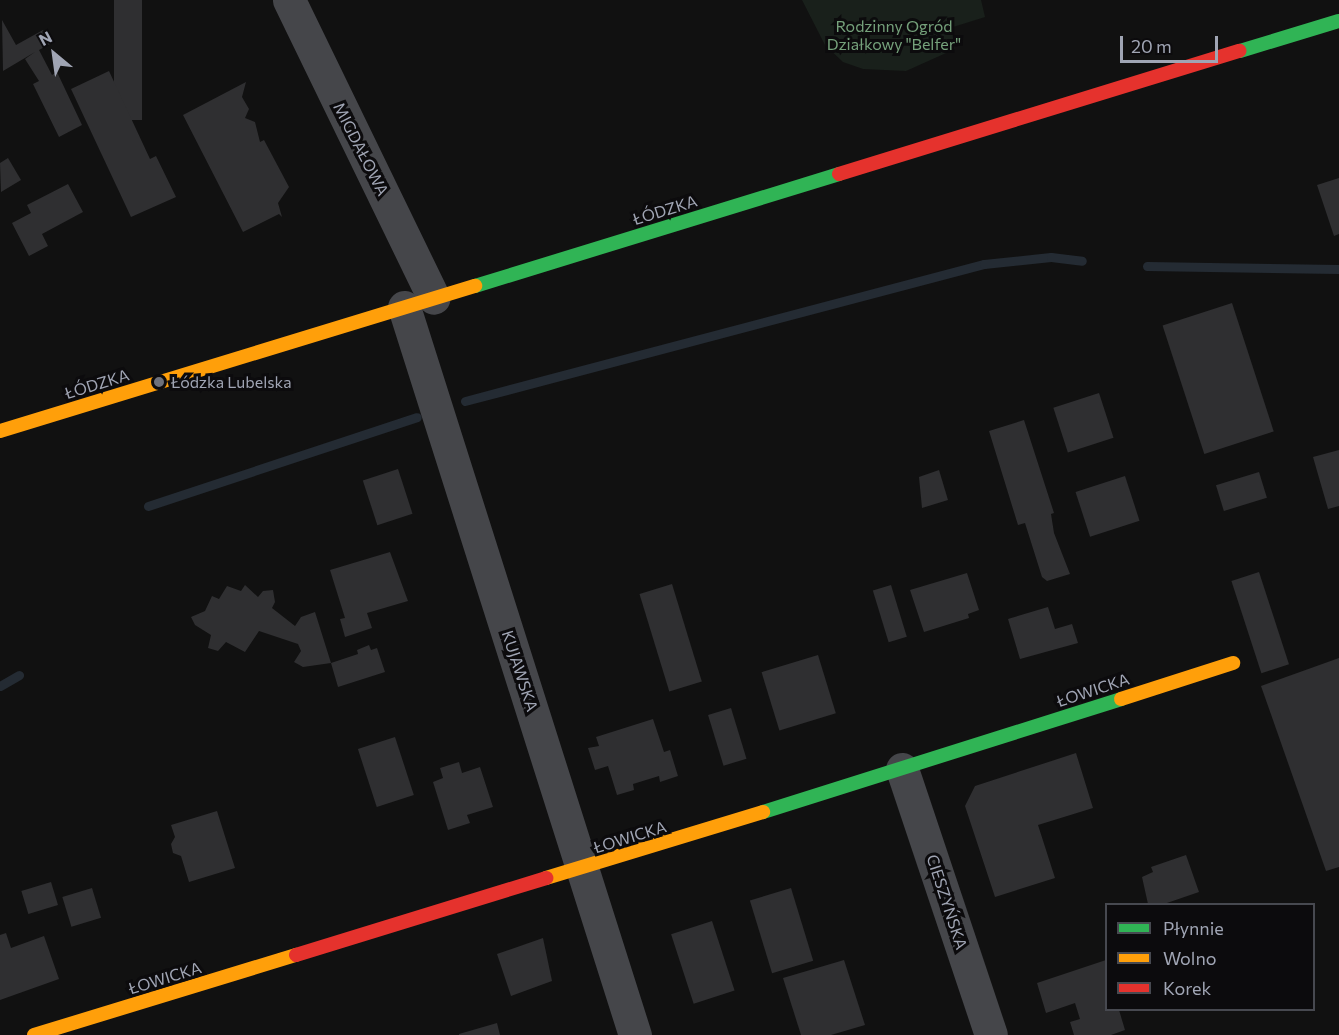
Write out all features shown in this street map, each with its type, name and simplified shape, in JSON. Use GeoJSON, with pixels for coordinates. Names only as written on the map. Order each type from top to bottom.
{"type":"FeatureCollection","features":[{"type":"Feature","properties":{"kind":"main road","name":"ŁÓDZKA"},"geometry":{"type":"LineString","coordinates":[[0,431],[1339,21]]}},
{"type":"Feature","properties":{"kind":"main road","name":"ŁOWICKA"},"geometry":{"type":"LineString","coordinates":[[34,1035],[902,770],[1233,663]]}},
{"type":"Feature","properties":{"kind":"street","name":"MIGDAŁOWA"},"geometry":{"type":"LineString","coordinates":[[289,0],[419,302]]}},
{"type":"Feature","properties":{"kind":"street","name":"KUJAWSKA"},"geometry":{"type":"LineString","coordinates":[[419,302],[582,868],[635,1035]]}},
{"type":"Feature","properties":{"kind":"street","name":"CIESZYŃSKA"},"geometry":{"type":"LineString","coordinates":[[902,770],[991,1035]]}},
{"type":"Feature","properties":{"kind":"green space","name":"Rodzinny Ogród Działkowy \"Belfer\""},"geometry":{"type":"Polygon","coordinates":[[[802,0],[981,0],[985,17],[953,27],[955,49],[906,71],[863,69],[843,62],[825,45],[802,0]]]}},
{"type":"Feature","properties":{"kind":"building"},"geometry":{"type":"Polygon","coordinates":[[[114,0],[142,0],[142,120],[114,120],[114,0]]]}},
{"type":"Feature","properties":{"kind":"building"},"geometry":{"type":"Polygon","coordinates":[[[2,20],[16,45],[43,30],[50,44],[39,50],[52,75],[57,72],[82,125],[59,137],[33,84],[39,81],[25,59],[35,52],[3,71],[2,20]]]}},
{"type":"Feature","properties":{"kind":"building"},"geometry":{"type":"Polygon","coordinates":[[[109,71],[150,159],[156,156],[176,197],[131,217],[71,89],[109,71]]]}},
{"type":"Feature","properties":{"kind":"building"},"geometry":{"type":"Polygon","coordinates":[[[246,82],[242,97],[249,109],[245,118],[255,122],[260,142],[264,140],[289,187],[278,203],[282,217],[279,214],[243,232],[183,115],[246,82]]]}},
{"type":"Feature","properties":{"kind":"building"},"geometry":{"type":"Polygon","coordinates":[[[8,158],[21,180],[1,192],[0,163],[8,158]]]}},
{"type":"Feature","properties":{"kind":"building"},"geometry":{"type":"Polygon","coordinates":[[[1339,178],[1339,234],[1334,236],[1317,185],[1339,178]]]}},
{"type":"Feature","properties":{"kind":"building"},"geometry":{"type":"Polygon","coordinates":[[[68,184],[83,212],[42,234],[48,246],[29,256],[12,223],[31,213],[27,205],[68,184]]]}},
{"type":"Feature","properties":{"kind":"building"},"geometry":{"type":"Polygon","coordinates":[[[1232,303],[1274,431],[1204,454],[1163,326],[1232,303]]]}},
{"type":"Feature","properties":{"kind":"building"},"geometry":{"type":"Polygon","coordinates":[[[1099,393],[1114,438],[1068,453],[1053,408],[1099,393]]]}},
{"type":"Feature","properties":{"kind":"building"},"geometry":{"type":"Polygon","coordinates":[[[1024,420],[1054,513],[1051,514],[1054,533],[1070,574],[1047,581],[1042,577],[1025,523],[1018,525],[989,431],[1024,420]]]}},
{"type":"Feature","properties":{"kind":"building"},"geometry":{"type":"Polygon","coordinates":[[[1339,450],[1339,506],[1328,509],[1313,457],[1339,450]]]}},
{"type":"Feature","properties":{"kind":"building"},"geometry":{"type":"Polygon","coordinates":[[[398,469],[413,514],[377,525],[363,480],[398,469]]]}},
{"type":"Feature","properties":{"kind":"building"},"geometry":{"type":"Polygon","coordinates":[[[939,470],[948,500],[922,508],[919,477],[939,470]]]}},
{"type":"Feature","properties":{"kind":"building"},"geometry":{"type":"Polygon","coordinates":[[[1259,472],[1267,498],[1224,511],[1216,485],[1259,472]]]}},
{"type":"Feature","properties":{"kind":"building"},"geometry":{"type":"Polygon","coordinates":[[[1125,476],[1140,521],[1090,537],[1076,492],[1125,476]]]}},
{"type":"Feature","properties":{"kind":"building"},"geometry":{"type":"Polygon","coordinates":[[[390,552],[408,601],[367,613],[372,628],[345,637],[340,619],[345,618],[330,570],[390,552]]]}},
{"type":"Feature","properties":{"kind":"building"},"geometry":{"type":"Polygon","coordinates":[[[1259,572],[1289,664],[1261,673],[1231,581],[1259,572]]]}},
{"type":"Feature","properties":{"kind":"building"},"geometry":{"type":"Polygon","coordinates":[[[967,573],[979,610],[968,614],[969,618],[924,632],[910,590],[967,573]]]}},
{"type":"Feature","properties":{"kind":"building"},"geometry":{"type":"Polygon","coordinates":[[[672,584],[702,682],[669,691],[639,594],[672,584]]]}},
{"type":"Feature","properties":{"kind":"building"},"geometry":{"type":"Polygon","coordinates":[[[245,585],[258,597],[263,591],[273,590],[275,602],[272,608],[295,626],[301,617],[315,612],[331,663],[303,667],[294,662],[301,651],[298,644],[259,631],[245,652],[226,642],[218,651],[208,648],[211,635],[195,625],[191,617],[205,611],[212,596],[219,599],[227,586],[241,591],[245,585]]]}},
{"type":"Feature","properties":{"kind":"building"},"geometry":{"type":"Polygon","coordinates":[[[891,585],[907,637],[889,642],[873,591],[891,585]]]}},
{"type":"Feature","properties":{"kind":"building"},"geometry":{"type":"Polygon","coordinates":[[[1048,607],[1055,629],[1072,624],[1078,643],[1020,659],[1008,619],[1048,607]]]}},
{"type":"Feature","properties":{"kind":"building"},"geometry":{"type":"Polygon","coordinates":[[[369,645],[371,650],[377,648],[385,672],[338,687],[331,663],[358,654],[357,650],[369,645]]]}},
{"type":"Feature","properties":{"kind":"building"},"geometry":{"type":"Polygon","coordinates":[[[818,655],[836,713],[779,731],[762,672],[818,655]]]}},
{"type":"Feature","properties":{"kind":"building"},"geometry":{"type":"Polygon","coordinates":[[[1339,658],[1339,867],[1326,871],[1261,686],[1339,658]]]}},
{"type":"Feature","properties":{"kind":"building"},"geometry":{"type":"Polygon","coordinates":[[[731,708],[746,759],[724,766],[708,715],[731,708]]]}},
{"type":"Feature","properties":{"kind":"building"},"geometry":{"type":"Polygon","coordinates":[[[653,719],[664,752],[670,750],[678,776],[660,782],[659,776],[633,784],[634,790],[617,795],[608,766],[595,770],[588,748],[599,746],[596,737],[653,719]]]}},
{"type":"Feature","properties":{"kind":"building"},"geometry":{"type":"Polygon","coordinates":[[[395,737],[414,795],[377,807],[358,749],[395,737]]]}},
{"type":"Feature","properties":{"kind":"building"},"geometry":{"type":"Polygon","coordinates":[[[1076,753],[1093,808],[1038,825],[1055,878],[995,897],[965,806],[975,786],[1076,753]]]}},
{"type":"Feature","properties":{"kind":"building"},"geometry":{"type":"Polygon","coordinates":[[[459,762],[462,773],[480,767],[493,807],[467,815],[470,823],[448,830],[433,782],[443,778],[440,768],[459,762]]]}},
{"type":"Feature","properties":{"kind":"building"},"geometry":{"type":"Polygon","coordinates":[[[217,811],[235,868],[189,882],[181,856],[173,853],[171,844],[175,837],[171,825],[217,811]]]}},
{"type":"Feature","properties":{"kind":"building"},"geometry":{"type":"Polygon","coordinates":[[[1186,855],[1199,892],[1167,903],[1148,903],[1142,877],[1153,872],[1151,867],[1186,855]]]}},
{"type":"Feature","properties":{"kind":"building"},"geometry":{"type":"Polygon","coordinates":[[[51,882],[58,905],[28,914],[21,891],[51,882]]]}},
{"type":"Feature","properties":{"kind":"building"},"geometry":{"type":"Polygon","coordinates":[[[92,888],[101,918],[71,927],[62,897],[92,888]]]}},
{"type":"Feature","properties":{"kind":"building"},"geometry":{"type":"Polygon","coordinates":[[[791,888],[813,961],[772,973],[750,901],[791,888]]]}},
{"type":"Feature","properties":{"kind":"building"},"geometry":{"type":"Polygon","coordinates":[[[712,921],[735,990],[694,1004],[671,934],[712,921]]]}},
{"type":"Feature","properties":{"kind":"building"},"geometry":{"type":"Polygon","coordinates":[[[6,933],[11,948],[44,936],[59,979],[0,1000],[0,935],[6,933]]]}},
{"type":"Feature","properties":{"kind":"building"},"geometry":{"type":"Polygon","coordinates":[[[543,938],[552,981],[511,996],[497,954],[543,938]]]}},
{"type":"Feature","properties":{"kind":"building"},"geometry":{"type":"Polygon","coordinates":[[[844,960],[865,1025],[831,1035],[801,1035],[783,978],[844,960]]]}},
{"type":"Feature","properties":{"kind":"building"},"geometry":{"type":"Polygon","coordinates":[[[1105,960],[1105,1011],[1119,1011],[1125,1030],[1111,1035],[1074,1035],[1070,1022],[1080,1019],[1075,1003],[1046,1013],[1037,983],[1105,960]]]}},
{"type":"Feature","properties":{"kind":"building"},"geometry":{"type":"Polygon","coordinates":[[[497,1023],[500,1035],[459,1035],[459,1034],[497,1023]]]}},
{"type":"Feature","properties":{"kind":"waterway"},"geometry":{"type":"LineString","coordinates":[[465,401],[984,264],[1051,257],[1082,261]]}},
{"type":"Feature","properties":{"kind":"waterway"},"geometry":{"type":"LineString","coordinates":[[1147,266],[1339,269]]}},
{"type":"Feature","properties":{"kind":"waterway"},"geometry":{"type":"LineString","coordinates":[[148,506],[417,417]]}},
{"type":"Feature","properties":{"kind":"waterway"},"geometry":{"type":"LineString","coordinates":[[0,686],[19,675]]}},
{"type":"Feature","properties":{"kind":"traffic: fast"},"geometry":{"type":"LineString","coordinates":[[1240,51],[1339,21]]}},
{"type":"Feature","properties":{"kind":"traffic: fast"},"geometry":{"type":"LineString","coordinates":[[475,286],[839,174]]}},
{"type":"Feature","properties":{"kind":"traffic: fast"},"geometry":{"type":"LineString","coordinates":[[763,812],[1121,699]]}},
{"type":"Feature","properties":{"kind":"traffic: slow"},"geometry":{"type":"LineString","coordinates":[[0,431],[475,286]]}},
{"type":"Feature","properties":{"kind":"traffic: slow"},"geometry":{"type":"LineString","coordinates":[[1121,699],[1233,663]]}},
{"type":"Feature","properties":{"kind":"traffic: slow"},"geometry":{"type":"LineString","coordinates":[[546,878],[763,812]]}},
{"type":"Feature","properties":{"kind":"traffic: slow"},"geometry":{"type":"LineString","coordinates":[[34,1035],[296,955]]}},
{"type":"Feature","properties":{"kind":"traffic: jam"},"geometry":{"type":"LineString","coordinates":[[839,174],[1240,51]]}},
{"type":"Feature","properties":{"kind":"traffic: jam"},"geometry":{"type":"LineString","coordinates":[[296,955],[546,878]]}},
{"type":"Feature","properties":{"kind":"place","name":"Łódzka Lubelska"},"geometry":{"type":"Point","coordinates":[159,382]}}]}
